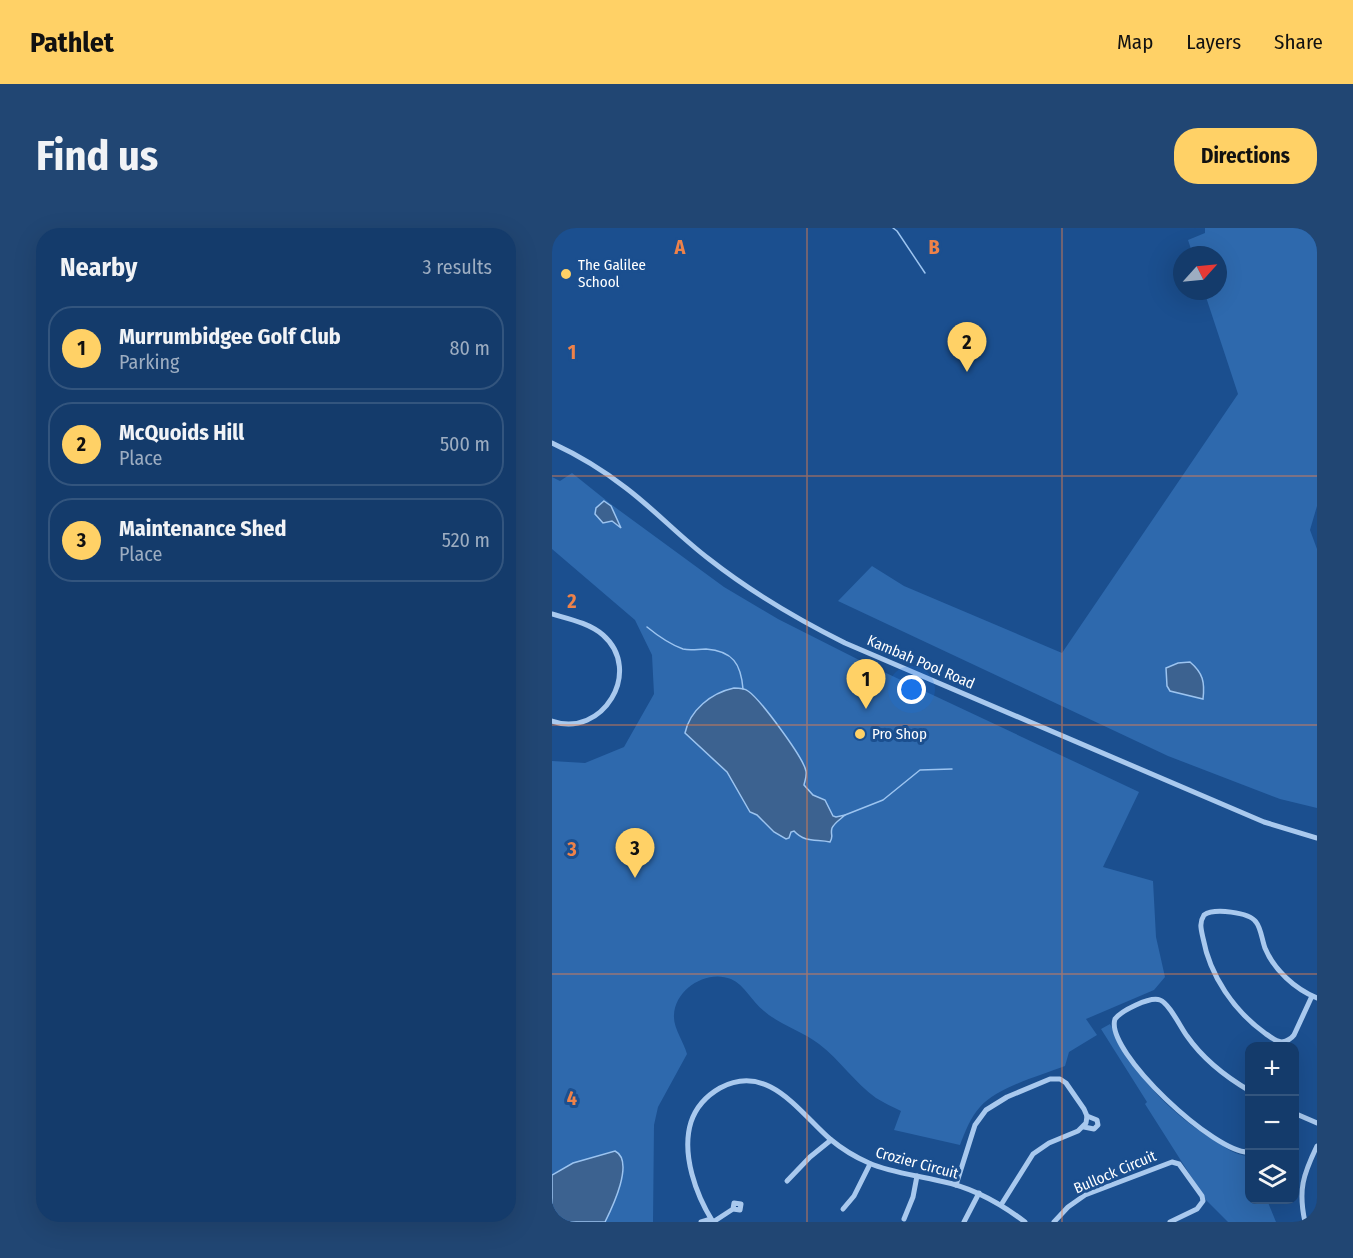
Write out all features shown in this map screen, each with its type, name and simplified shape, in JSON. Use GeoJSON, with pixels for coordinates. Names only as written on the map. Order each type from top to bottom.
{"type":"FeatureCollection","features":[{"type":"Feature","properties":{"kind":"street","name":"Kambah Pool Road"},"geometry":{"type":"LineString","coordinates":[[552,443],[584,459],[615,479],[722,569],[764,599],[809,625],[845,643],[1264,822],[1317,838]]}},
{"type":"Feature","properties":{"kind":"street"},"geometry":{"type":"LineString","coordinates":[[552,614],[584,624],[602,634],[616,654],[620,676],[615,695],[597,715],[578,723],[561,724],[552,721]]}},
{"type":"Feature","properties":{"kind":"street"},"geometry":{"type":"LineString","coordinates":[[1218,910],[1251,917],[1258,925],[1264,947],[1275,965],[1289,980],[1315,997],[1290,1040],[1276,1041],[1234,1005],[1216,976],[1204,944],[1201,925],[1204,915],[1218,910]]}},
{"type":"Feature","properties":{"kind":"street"},"geometry":{"type":"LineString","coordinates":[[1245,1087],[1208,1060],[1188,1038],[1167,1005],[1161,1000],[1149,1000],[1122,1012],[1115,1019],[1114,1030],[1126,1051],[1138,1069],[1166,1101],[1183,1116],[1220,1141],[1245,1152]]}},
{"type":"Feature","properties":{"kind":"street"},"geometry":{"type":"LineString","coordinates":[[956,1185],[975,1125],[986,1110],[998,1101],[1050,1079],[1058,1079],[1066,1083],[1084,1109],[1087,1116],[1084,1127],[1048,1143],[1033,1155],[1001,1205]]}},
{"type":"Feature","properties":{"kind":"street","name":"Crozier Circuit"},"geometry":{"type":"LineString","coordinates":[[713,1221],[695,1182],[691,1166],[688,1137],[692,1118],[697,1109],[715,1091],[727,1085],[756,1082],[770,1086],[784,1095],[831,1140],[850,1154],[870,1164],[956,1185],[1001,1205],[1026,1222]]}},
{"type":"Feature","properties":{"kind":"street"},"geometry":{"type":"LineString","coordinates":[[1299,1115],[1317,1123]]}},
{"type":"Feature","properties":{"kind":"street"},"geometry":{"type":"LineString","coordinates":[[1084,1127],[1095,1129],[1098,1125],[1097,1120],[1087,1116]]}},
{"type":"Feature","properties":{"kind":"street"},"geometry":{"type":"LineString","coordinates":[[787,1181],[810,1157],[831,1140]]}},
{"type":"Feature","properties":{"kind":"street"},"geometry":{"type":"LineString","coordinates":[[1305,1222],[1301,1188],[1305,1172],[1317,1146]]}},
{"type":"Feature","properties":{"kind":"street","name":"Bullock Circuit"},"geometry":{"type":"LineString","coordinates":[[1054,1222],[1068,1207],[1085,1195],[1172,1161],[1179,1164],[1202,1196],[1203,1201],[1197,1209],[1170,1222]]}},
{"type":"Feature","properties":{"kind":"street"},"geometry":{"type":"LineString","coordinates":[[843,1209],[854,1196],[870,1164]]}},
{"type":"Feature","properties":{"kind":"street"},"geometry":{"type":"LineString","coordinates":[[904,1219],[913,1197],[917,1176]]}},
{"type":"Feature","properties":{"kind":"street"},"geometry":{"type":"LineString","coordinates":[[964,1222],[979,1194]]}},
{"type":"Feature","properties":{"kind":"street"},"geometry":{"type":"LineString","coordinates":[[701,1222],[713,1221],[733,1209]]}},
{"type":"Feature","properties":{"kind":"shaded area"},"geometry":{"type":"Polygon","coordinates":[[[1205,228],[1317,228],[1317,506],[1310,530],[1317,549],[1317,808],[1280,799],[1168,756],[838,601],[872,566],[904,586],[1062,653],[1238,394],[1207,300],[1227,300],[1227,246],[1190,246],[1188,240],[1205,233],[1205,228]]]}},
{"type":"Feature","properties":{"kind":"shaded area"},"geometry":{"type":"Polygon","coordinates":[[[572,473],[724,587],[778,619],[869,665],[1139,792],[1103,867],[1153,881],[1156,937],[1165,977],[1154,990],[1086,1019],[1097,1035],[1069,1052],[1065,1066],[1020,1083],[988,1100],[973,1116],[960,1145],[894,1130],[901,1111],[868,1092],[819,1044],[770,1016],[731,979],[712,977],[703,979],[686,990],[680,997],[674,1015],[675,1025],[687,1054],[658,1107],[654,1125],[653,1222],[552,1222],[552,761],[585,763],[624,747],[654,694],[652,655],[635,620],[552,549],[552,477],[560,481],[572,473]]]}},
{"type":"Feature","properties":{"kind":"shaded area"},"geometry":{"type":"Polygon","coordinates":[[[604,501],[611,506],[621,528],[612,521],[603,523],[595,514],[596,508],[604,501]]]}},
{"type":"Feature","properties":{"kind":"shaded area"},"geometry":{"type":"Polygon","coordinates":[[[1190,662],[1202,678],[1203,699],[1170,691],[1167,686],[1166,668],[1178,663],[1190,662]]]}},
{"type":"Feature","properties":{"kind":"shaded area"},"geometry":{"type":"Polygon","coordinates":[[[734,688],[748,691],[754,696],[780,729],[803,764],[806,773],[804,785],[813,795],[825,800],[833,816],[845,815],[832,828],[830,842],[807,839],[794,831],[786,839],[774,832],[757,815],[750,812],[727,772],[685,733],[692,717],[703,704],[717,694],[734,688]]]}},
{"type":"Feature","properties":{"kind":"shaded area"},"geometry":{"type":"Polygon","coordinates":[[[1110,1024],[1141,1075],[1179,1115],[1212,1139],[1245,1156],[1245,1204],[1269,1204],[1276,1222],[1228,1222],[1206,1200],[1101,1029],[1110,1024]]]}},
{"type":"Feature","properties":{"kind":"shaded area"},"geometry":{"type":"Polygon","coordinates":[[[615,1151],[621,1156],[622,1174],[617,1196],[605,1222],[552,1222],[552,1175],[573,1163],[615,1151]]]}},
{"type":"Feature","properties":{"kind":"waterway"},"geometry":{"type":"LineString","coordinates":[[893,228],[925,273]]}},
{"type":"Feature","properties":{"kind":"waterway"},"geometry":{"type":"LineString","coordinates":[[647,627],[664,640],[683,649],[715,650],[729,656],[738,666],[743,689]]}},
{"type":"Feature","properties":{"kind":"waterway"},"geometry":{"type":"LineString","coordinates":[[845,815],[883,800],[920,770],[952,769]]}},
{"type":"Feature","properties":{"kind":"place","name":"The Galilee School"},"geometry":{"type":"Point","coordinates":[566,274]}},
{"type":"Feature","properties":{"kind":"place","name":"McQuoids Hill"},"geometry":{"type":"Point","coordinates":[967,372]}},
{"type":"Feature","properties":{"kind":"place","name":"Murrumbidgee Golf Club"},"geometry":{"type":"Point","coordinates":[866,709]}},
{"type":"Feature","properties":{"kind":"place","name":"Pro Shop"},"geometry":{"type":"Point","coordinates":[860,734]}},
{"type":"Feature","properties":{"kind":"place","name":"Maintenance Shed"},"geometry":{"type":"Point","coordinates":[635,878]}}]}
